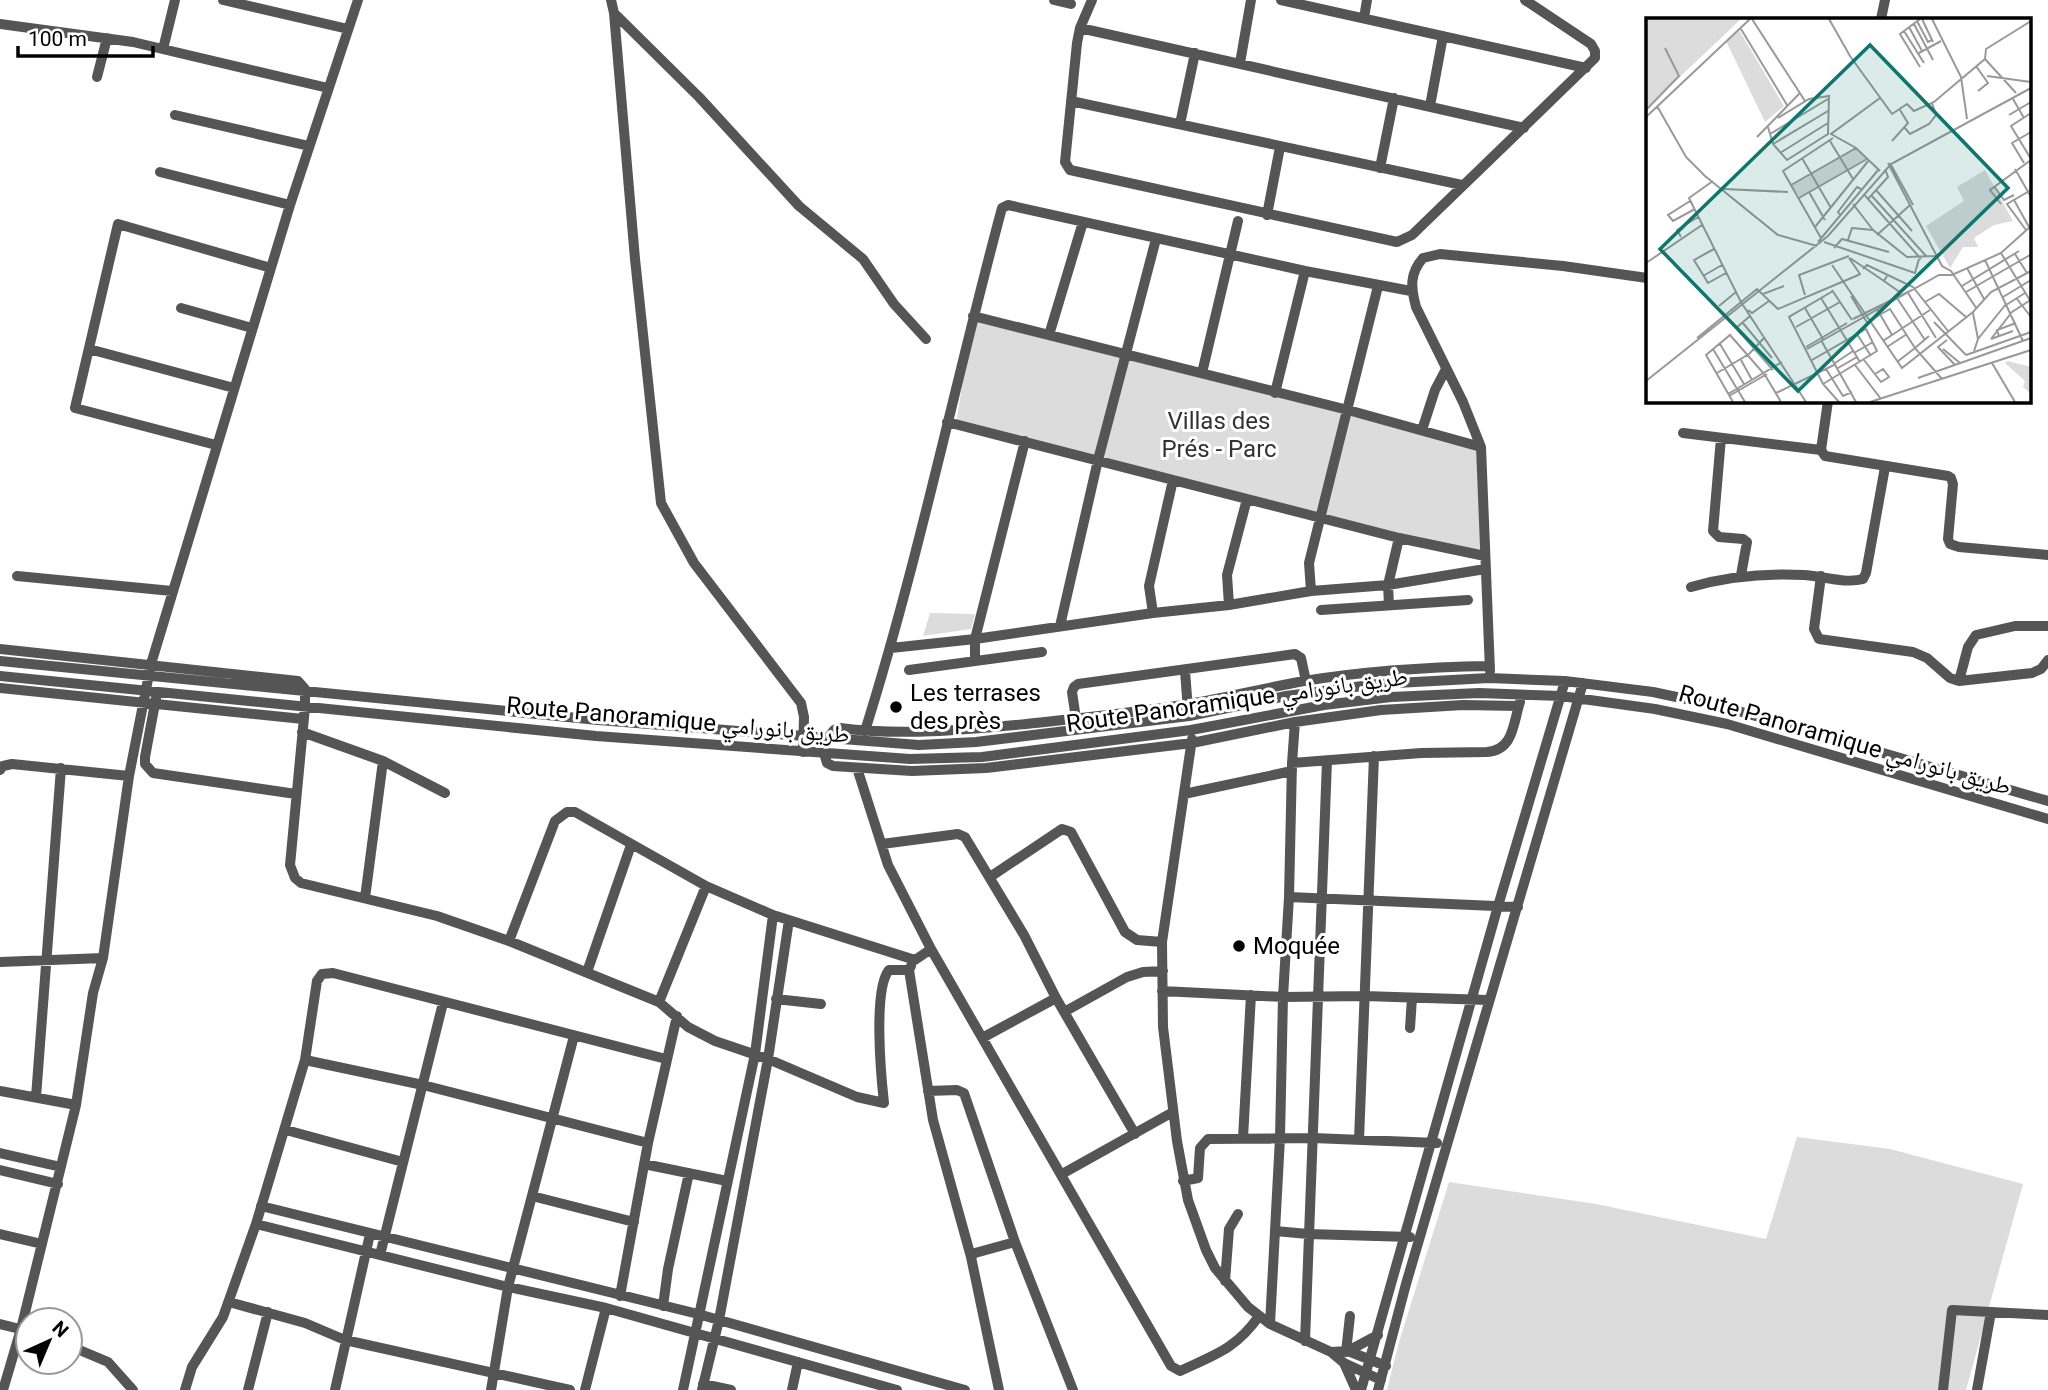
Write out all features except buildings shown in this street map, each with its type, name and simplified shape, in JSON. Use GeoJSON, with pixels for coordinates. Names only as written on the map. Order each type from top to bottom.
{"type":"FeatureCollection","features":[{"type":"Feature","properties":{"kind":"street"},"geometry":{"type":"LineString","coordinates":[[163,49],[175,0]]}},
{"type":"Feature","properties":{"kind":"street"},"geometry":{"type":"LineString","coordinates":[[223,0],[348,29]]}},
{"type":"Feature","properties":{"kind":"street"},"geometry":{"type":"LineString","coordinates":[[30,1306],[76,1105],[93,993],[103,958],[129,776],[150,664],[290,205],[358,0]]}},
{"type":"Feature","properties":{"kind":"street"},"geometry":{"type":"LineString","coordinates":[[611,0],[635,259],[662,503],[694,563],[801,703],[804,717],[803,752]]}},
{"type":"Feature","properties":{"kind":"street"},"geometry":{"type":"LineString","coordinates":[[1054,0],[1071,4]]}},
{"type":"Feature","properties":{"kind":"street"},"geometry":{"type":"LineString","coordinates":[[1092,0],[1080,28],[1065,162],[1070,170],[1401,242],[1412,236],[1593,62],[1595,55],[1591,44],[1525,0]]}},
{"type":"Feature","properties":{"kind":"street"},"geometry":{"type":"LineString","coordinates":[[1240,63],[1251,0]]}},
{"type":"Feature","properties":{"kind":"street"},"geometry":{"type":"LineString","coordinates":[[1281,0],[1586,68]]}},
{"type":"Feature","properties":{"kind":"street"},"geometry":{"type":"LineString","coordinates":[[1364,18],[1367,0]]}},
{"type":"Feature","properties":{"kind":"street"},"geometry":{"type":"LineString","coordinates":[[1881,18],[1885,0]]}},
{"type":"Feature","properties":{"kind":"street"},"geometry":{"type":"LineString","coordinates":[[614,13],[699,97],[799,206],[863,259],[894,304],[926,339]]}},
{"type":"Feature","properties":{"kind":"street"},"geometry":{"type":"LineString","coordinates":[[0,24],[107,38],[328,88]]}},
{"type":"Feature","properties":{"kind":"street"},"geometry":{"type":"LineString","coordinates":[[1080,28],[1524,128]]}},
{"type":"Feature","properties":{"kind":"street"},"geometry":{"type":"LineString","coordinates":[[1430,106],[1443,36]]}},
{"type":"Feature","properties":{"kind":"street"},"geometry":{"type":"LineString","coordinates":[[97,77],[107,38]]}},
{"type":"Feature","properties":{"kind":"street"},"geometry":{"type":"LineString","coordinates":[[1180,124],[1195,53]]}},
{"type":"Feature","properties":{"kind":"street"},"geometry":{"type":"LineString","coordinates":[[1380,168],[1394,97]]}},
{"type":"Feature","properties":{"kind":"street"},"geometry":{"type":"LineString","coordinates":[[1072,101],[1462,186]]}},
{"type":"Feature","properties":{"kind":"street"},"geometry":{"type":"LineString","coordinates":[[175,115],[309,146]]}},
{"type":"Feature","properties":{"kind":"street"},"geometry":{"type":"LineString","coordinates":[[1267,215],[1280,147]]}},
{"type":"Feature","properties":{"kind":"street"},"geometry":{"type":"LineString","coordinates":[[160,172],[290,205]]}},
{"type":"Feature","properties":{"kind":"street"},"geometry":{"type":"LineString","coordinates":[[866,731],[891,648],[1002,208],[1008,205],[1305,271],[1411,291]]}},
{"type":"Feature","properties":{"kind":"street"},"geometry":{"type":"LineString","coordinates":[[1049,334],[1083,222]]}},
{"type":"Feature","properties":{"kind":"street"},"geometry":{"type":"LineString","coordinates":[[1202,373],[1238,222]]}},
{"type":"Feature","properties":{"kind":"street"},"geometry":{"type":"LineString","coordinates":[[216,446],[75,408],[118,224],[271,268]]}},
{"type":"Feature","properties":{"kind":"street"},"geometry":{"type":"LineString","coordinates":[[1060,626],[1097,460],[1156,239]]}},
{"type":"Feature","properties":{"kind":"street"},"geometry":{"type":"LineString","coordinates":[[1489,678],[1481,447],[1416,307],[1411,291],[1418,264],[1423,258],[1440,254],[1563,266],[1646,278]]}},
{"type":"Feature","properties":{"kind":"street"},"geometry":{"type":"LineString","coordinates":[[1275,393],[1305,271]]}},
{"type":"Feature","properties":{"kind":"street"},"geometry":{"type":"LineString","coordinates":[[1311,591],[1309,563],[1378,286]]}},
{"type":"Feature","properties":{"kind":"street"},"geometry":{"type":"LineString","coordinates":[[181,308],[252,328]]}},
{"type":"Feature","properties":{"kind":"street"},"geometry":{"type":"LineString","coordinates":[[973,316],[1348,410],[1481,447]]}},
{"type":"Feature","properties":{"kind":"street"},"geometry":{"type":"LineString","coordinates":[[89,349],[234,388]]}},
{"type":"Feature","properties":{"kind":"street"},"geometry":{"type":"LineString","coordinates":[[1422,430],[1435,390],[1446,369]]}},
{"type":"Feature","properties":{"kind":"street"},"geometry":{"type":"LineString","coordinates":[[1821,450],[1828,402]]}},
{"type":"Feature","properties":{"kind":"street"},"geometry":{"type":"LineString","coordinates":[[947,422],[1399,538],[1485,556]]}},
{"type":"Feature","properties":{"kind":"street"},"geometry":{"type":"LineString","coordinates":[[1683,433],[1821,450],[1828,458],[1951,478],[1953,484],[1948,539],[1954,546],[2048,555]]}},
{"type":"Feature","properties":{"kind":"street"},"geometry":{"type":"LineString","coordinates":[[1721,438],[1713,531],[1719,537],[1743,539],[1747,542],[1741,575]]}},
{"type":"Feature","properties":{"kind":"street"},"geometry":{"type":"LineString","coordinates":[[975,661],[975,639],[1025,441]]}},
{"type":"Feature","properties":{"kind":"street"},"geometry":{"type":"LineString","coordinates":[[1691,587],[1741,575],[1770,573],[1856,580],[1865,576],[1885,467]]}},
{"type":"Feature","properties":{"kind":"street"},"geometry":{"type":"LineString","coordinates":[[1153,612],[1149,586],[1173,481]]}},
{"type":"Feature","properties":{"kind":"street"},"geometry":{"type":"LineString","coordinates":[[1229,605],[1227,575],[1247,499]]}},
{"type":"Feature","properties":{"kind":"street"},"geometry":{"type":"LineString","coordinates":[[1389,605],[1388,585],[1399,538]]}},
{"type":"Feature","properties":{"kind":"street"},"geometry":{"type":"LineString","coordinates":[[1471,553],[1471,571]]}},
{"type":"Feature","properties":{"kind":"street"},"geometry":{"type":"LineString","coordinates":[[891,648],[975,639],[1153,612],[1229,605],[1311,591],[1388,585],[1485,569]]}},
{"type":"Feature","properties":{"kind":"street"},"geometry":{"type":"LineString","coordinates":[[17,576],[172,591]]}},
{"type":"Feature","properties":{"kind":"street"},"geometry":{"type":"LineString","coordinates":[[1822,576],[1814,629],[1819,639],[1913,652],[1927,658],[1950,678],[1959,681],[2032,673],[2048,660]]}},
{"type":"Feature","properties":{"kind":"street"},"geometry":{"type":"LineString","coordinates":[[1321,610],[1468,600]]}},
{"type":"Feature","properties":{"kind":"street"},"geometry":{"type":"LineString","coordinates":[[1959,681],[1968,648],[1976,635],[2015,626],[2048,626]]}},
{"type":"Feature","properties":{"kind":"street"},"geometry":{"type":"LineString","coordinates":[[0,649],[292,679],[301,683],[305,692],[305,707],[290,865],[295,877],[306,886],[437,916],[509,941],[659,1002],[699,1034],[768,1059],[857,1097],[884,1103],[880,1072],[879,1015],[882,986],[884,976],[889,970],[909,970]]}},
{"type":"Feature","properties":{"kind":"street"},"geometry":{"type":"LineString","coordinates":[[909,670],[1042,652]]}},
{"type":"Feature","properties":{"kind":"street"},"geometry":{"type":"LineString","coordinates":[[1076,719],[1072,692],[1076,685],[1294,654],[1301,658],[1306,681]]}},
{"type":"Feature","properties":{"kind":"street","name":"Route Panoramique طريق بانورامي"},"geometry":{"type":"LineString","coordinates":[[0,661],[305,692],[890,744],[947,744],[1189,716],[1286,696],[1350,687],[1489,678],[1565,681],[1666,695],[1753,714],[2048,801]]}},
{"type":"Feature","properties":{"kind":"street"},"geometry":{"type":"LineString","coordinates":[[162,666],[145,757],[145,764],[153,773],[296,794]]}},
{"type":"Feature","properties":{"kind":"street"},"geometry":{"type":"LineString","coordinates":[[827,739],[837,729],[928,733],[1076,719],[1188,704],[1306,681],[1420,669],[1490,666]]}},
{"type":"Feature","properties":{"kind":"street"},"geometry":{"type":"LineString","coordinates":[[1185,671],[1192,743],[1163,942],[1162,991],[1163,1027],[1183,1181],[1201,1239],[1215,1268],[1259,1316],[1331,1353],[1344,1363],[1366,1373],[1380,1385],[1420,1238],[1583,683]]}},
{"type":"Feature","properties":{"kind":"street","name":"Route Panoramique طريق بانورامي"},"geometry":{"type":"LineString","coordinates":[[0,676],[596,736],[910,760],[958,759],[1191,730],[1358,701],[1452,693],[1560,696],[1655,709],[1739,727],[2048,819]]}},
{"type":"Feature","properties":{"kind":"street"},"geometry":{"type":"LineString","coordinates":[[1358,1390],[1378,1335],[1471,1000],[1565,681]]}},
{"type":"Feature","properties":{"kind":"street"},"geometry":{"type":"LineString","coordinates":[[0,688],[303,719]]}},
{"type":"Feature","properties":{"kind":"street"},"geometry":{"type":"LineString","coordinates":[[1184,794],[1327,761],[1374,756],[1497,751],[1506,745],[1522,694]]}},
{"type":"Feature","properties":{"kind":"street"},"geometry":{"type":"LineString","coordinates":[[824,753],[831,766],[924,771],[974,769],[1192,743],[1295,722],[1408,707],[1518,706]]}},
{"type":"Feature","properties":{"kind":"street"},"geometry":{"type":"LineString","coordinates":[[1270,1324],[1295,722]]}},
{"type":"Feature","properties":{"kind":"street"},"geometry":{"type":"LineString","coordinates":[[302,732],[383,761],[445,793]]}},
{"type":"Feature","properties":{"kind":"street"},"geometry":{"type":"LineString","coordinates":[[1359,1140],[1374,756]]}},
{"type":"Feature","properties":{"kind":"street"},"geometry":{"type":"LineString","coordinates":[[365,898],[383,761]]}},
{"type":"Feature","properties":{"kind":"street"},"geometry":{"type":"LineString","coordinates":[[1305,1341],[1327,761]]}},
{"type":"Feature","properties":{"kind":"street"},"geometry":{"type":"LineString","coordinates":[[0,770],[12,764],[129,776]]}},
{"type":"Feature","properties":{"kind":"street"},"geometry":{"type":"LineString","coordinates":[[36,1097],[61,768]]}},
{"type":"Feature","properties":{"kind":"street"},"geometry":{"type":"LineString","coordinates":[[857,768],[888,865],[932,949],[1171,1366],[1180,1371],[1238,1342],[1259,1316]]}},
{"type":"Feature","properties":{"kind":"street"},"geometry":{"type":"LineString","coordinates":[[509,941],[552,827],[560,815],[575,812],[706,886],[773,915],[915,960]]}},
{"type":"Feature","properties":{"kind":"street"},"geometry":{"type":"LineString","coordinates":[[990,877],[1062,830],[1067,830],[1071,832],[1125,932],[1137,940],[1163,942]]}},
{"type":"Feature","properties":{"kind":"street"},"geometry":{"type":"LineString","coordinates":[[882,844],[962,835],[1024,935],[1056,998],[1135,1134]]}},
{"type":"Feature","properties":{"kind":"street"},"geometry":{"type":"LineString","coordinates":[[587,972],[631,845]]}},
{"type":"Feature","properties":{"kind":"street"},"geometry":{"type":"LineString","coordinates":[[659,1002],[706,886]]}},
{"type":"Feature","properties":{"kind":"street"},"geometry":{"type":"LineString","coordinates":[[1289,897],[1518,907]]}},
{"type":"Feature","properties":{"kind":"street"},"geometry":{"type":"LineString","coordinates":[[683,1390],[755,1054],[773,915]]}},
{"type":"Feature","properties":{"kind":"street"},"geometry":{"type":"LineString","coordinates":[[731,1390],[703,1387],[719,1320],[768,1059],[789,920]]}},
{"type":"Feature","properties":{"kind":"street"},"geometry":{"type":"LineString","coordinates":[[932,949],[915,960],[909,970],[933,1120],[971,1257],[999,1390]]}},
{"type":"Feature","properties":{"kind":"street"},"geometry":{"type":"LineString","coordinates":[[0,962],[103,958]]}},
{"type":"Feature","properties":{"kind":"street"},"geometry":{"type":"LineString","coordinates":[[1064,1012],[1127,977],[1143,972],[1163,971]]}},
{"type":"Feature","properties":{"kind":"street"},"geometry":{"type":"LineString","coordinates":[[185,1390],[192,1367],[223,1317],[256,1224],[305,1060],[317,981],[322,974],[333,973],[666,1059]]}},
{"type":"Feature","properties":{"kind":"street"},"geometry":{"type":"LineString","coordinates":[[1162,991],[1283,997],[1364,996],[1489,1000]]}},
{"type":"Feature","properties":{"kind":"street"},"geometry":{"type":"LineString","coordinates":[[1243,1138],[1251,995]]}},
{"type":"Feature","properties":{"kind":"street"},"geometry":{"type":"LineString","coordinates":[[984,1038],[1056,998]]}},
{"type":"Feature","properties":{"kind":"street"},"geometry":{"type":"LineString","coordinates":[[1410,1028],[1412,998]]}},
{"type":"Feature","properties":{"kind":"street"},"geometry":{"type":"LineString","coordinates":[[776,999],[821,1004]]}},
{"type":"Feature","properties":{"kind":"street"},"geometry":{"type":"LineString","coordinates":[[380,1255],[443,1003]]}},
{"type":"Feature","properties":{"kind":"street"},"geometry":{"type":"LineString","coordinates":[[620,1296],[648,1143],[677,1016]]}},
{"type":"Feature","properties":{"kind":"street"},"geometry":{"type":"LineString","coordinates":[[491,1390],[508,1287],[574,1036]]}},
{"type":"Feature","properties":{"kind":"street"},"geometry":{"type":"LineString","coordinates":[[305,1060],[423,1086],[648,1143]]}},
{"type":"Feature","properties":{"kind":"street"},"geometry":{"type":"LineString","coordinates":[[928,1091],[957,1090],[964,1093],[1015,1242],[1073,1390]]}},
{"type":"Feature","properties":{"kind":"street"},"geometry":{"type":"LineString","coordinates":[[0,1091],[76,1105]]}},
{"type":"Feature","properties":{"kind":"street"},"geometry":{"type":"LineString","coordinates":[[1062,1174],[1173,1112]]}},
{"type":"Feature","properties":{"kind":"street"},"geometry":{"type":"LineString","coordinates":[[286,1130],[403,1163]]}},
{"type":"Feature","properties":{"kind":"street"},"geometry":{"type":"LineString","coordinates":[[1183,1181],[1195,1180],[1199,1175],[1200,1148],[1208,1139],[1313,1138],[1448,1144]]}},
{"type":"Feature","properties":{"kind":"street"},"geometry":{"type":"LineString","coordinates":[[0,1153],[61,1167]]}},
{"type":"Feature","properties":{"kind":"street"},"geometry":{"type":"LineString","coordinates":[[644,1164],[727,1181]]}},
{"type":"Feature","properties":{"kind":"street"},"geometry":{"type":"LineString","coordinates":[[0,1170],[58,1184]]}},
{"type":"Feature","properties":{"kind":"street"},"geometry":{"type":"LineString","coordinates":[[663,1306],[668,1269],[689,1173]]}},
{"type":"Feature","properties":{"kind":"street"},"geometry":{"type":"LineString","coordinates":[[532,1196],[634,1222]]}},
{"type":"Feature","properties":{"kind":"street"},"geometry":{"type":"LineString","coordinates":[[261,1206],[698,1314],[965,1390]]}},
{"type":"Feature","properties":{"kind":"street"},"geometry":{"type":"LineString","coordinates":[[1226,1281],[1229,1229],[1238,1214]]}},
{"type":"Feature","properties":{"kind":"street"},"geometry":{"type":"LineString","coordinates":[[256,1224],[508,1287],[606,1308],[876,1387],[897,1390]]}},
{"type":"Feature","properties":{"kind":"street"},"geometry":{"type":"LineString","coordinates":[[1275,1231],[1420,1238]]}},
{"type":"Feature","properties":{"kind":"street"},"geometry":{"type":"LineString","coordinates":[[0,1234],[42,1244]]}},
{"type":"Feature","properties":{"kind":"street"},"geometry":{"type":"LineString","coordinates":[[335,1390],[370,1234]]}},
{"type":"Feature","properties":{"kind":"street"},"geometry":{"type":"LineString","coordinates":[[971,1257],[975,1253],[1015,1242]]}},
{"type":"Feature","properties":{"kind":"street"},"geometry":{"type":"LineString","coordinates":[[229,1302],[305,1323],[345,1340],[570,1390]]}},
{"type":"Feature","properties":{"kind":"street"},"geometry":{"type":"LineString","coordinates":[[584,1390],[606,1308]]}},
{"type":"Feature","properties":{"kind":"street"},"geometry":{"type":"LineString","coordinates":[[1943,1390],[1952,1310],[2048,1315]]}},
{"type":"Feature","properties":{"kind":"street"},"geometry":{"type":"LineString","coordinates":[[248,1390],[268,1312]]}},
{"type":"Feature","properties":{"kind":"street"},"geometry":{"type":"LineString","coordinates":[[1977,1390],[1991,1312]]}},
{"type":"Feature","properties":{"kind":"street"},"geometry":{"type":"LineString","coordinates":[[1347,1352],[1350,1316]]}},
{"type":"Feature","properties":{"kind":"street"},"geometry":{"type":"LineString","coordinates":[[1347,1352],[1378,1335]]}},
{"type":"Feature","properties":{"kind":"street"},"geometry":{"type":"LineString","coordinates":[[84,1352],[108,1362],[133,1390]]}},
{"type":"Feature","properties":{"kind":"street"},"geometry":{"type":"LineString","coordinates":[[1331,1353],[1347,1352],[1386,1366]]}},
{"type":"Feature","properties":{"kind":"street"},"geometry":{"type":"LineString","coordinates":[[3,1390],[14,1360]]}},
{"type":"Feature","properties":{"kind":"street"},"geometry":{"type":"LineString","coordinates":[[792,1390],[798,1362]]}},
{"type":"Feature","properties":{"kind":"street"},"geometry":{"type":"LineString","coordinates":[[1344,1363],[1358,1390]]}},
{"type":"Feature","properties":{"kind":"green space","name":"Villas des Prés - Parc"},"geometry":{"type":"Polygon","coordinates":[[[973,316],[1481,447],[1485,556],[956,424],[973,316]]]}},
{"type":"Feature","properties":{"kind":"green space"},"geometry":{"type":"Polygon","coordinates":[[[930,613],[975,614],[971,629],[923,636],[930,613]]]}},
{"type":"Feature","properties":{"kind":"green space"},"geometry":{"type":"Polygon","coordinates":[[[1797,1137],[1890,1149],[2023,1184],[1966,1390],[1387,1390],[1399,1342],[1449,1182],[1596,1204],[1766,1239],[1797,1137]]]}},
{"type":"Feature","properties":{"kind":"place","name":"Les terrases des près"},"geometry":{"type":"Point","coordinates":[896,707]}},
{"type":"Feature","properties":{"kind":"place","name":"Moquée"},"geometry":{"type":"Point","coordinates":[1239,946]}}]}
